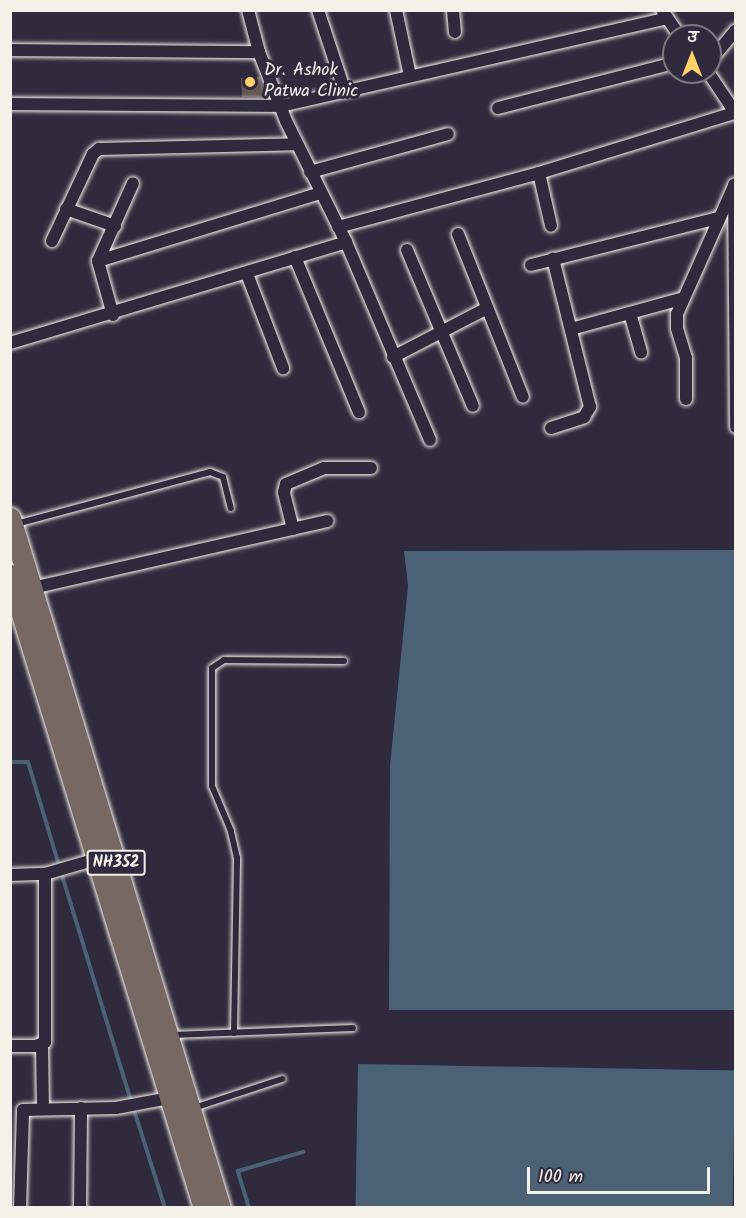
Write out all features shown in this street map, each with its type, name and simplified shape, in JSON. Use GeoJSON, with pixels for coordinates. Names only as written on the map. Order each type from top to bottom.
{"type":"FeatureCollection","features":[{"type":"Feature","properties":{"kind":"highway","name":"NH352"},"geometry":{"type":"LineString","coordinates":[[12,522],[21,581],[182,1100],[220,1208]]}},
{"type":"Feature","properties":{"kind":"highway","name":"NH352"},"geometry":{"type":"LineString","coordinates":[[105,856],[168,1035],[204,1208]]}},
{"type":"Feature","properties":{"kind":"street"},"geometry":{"type":"LineString","coordinates":[[248,10],[259,52],[280,106],[310,172],[346,242],[430,440]]}},
{"type":"Feature","properties":{"kind":"street"},"geometry":{"type":"LineString","coordinates":[[318,10],[345,92]]}},
{"type":"Feature","properties":{"kind":"street"},"geometry":{"type":"LineString","coordinates":[[396,10],[410,76]]}},
{"type":"Feature","properties":{"kind":"street"},"geometry":{"type":"LineString","coordinates":[[453,10],[455,32]]}},
{"type":"Feature","properties":{"kind":"street"},"geometry":{"type":"LineString","coordinates":[[10,104],[280,106],[665,14]]}},
{"type":"Feature","properties":{"kind":"street"},"geometry":{"type":"LineString","coordinates":[[722,46],[735,30]]}},
{"type":"Feature","properties":{"kind":"street"},"geometry":{"type":"LineString","coordinates":[[10,50],[259,52]]}},
{"type":"Feature","properties":{"kind":"street"},"geometry":{"type":"LineString","coordinates":[[498,108],[662,66]]}},
{"type":"Feature","properties":{"kind":"street"},"geometry":{"type":"LineString","coordinates":[[338,227],[539,173],[735,113],[716,84]]}},
{"type":"Feature","properties":{"kind":"street"},"geometry":{"type":"LineString","coordinates":[[310,172],[448,134]]}},
{"type":"Feature","properties":{"kind":"street"},"geometry":{"type":"LineString","coordinates":[[52,241],[66,209],[99,148],[297,144]]}},
{"type":"Feature","properties":{"kind":"street"},"geometry":{"type":"LineString","coordinates":[[539,173],[551,226]]}},
{"type":"Feature","properties":{"kind":"street"},"geometry":{"type":"LineString","coordinates":[[113,315],[98,261],[134,183]]}},
{"type":"Feature","properties":{"kind":"street"},"geometry":{"type":"LineString","coordinates":[[735,184],[735,427]]}},
{"type":"Feature","properties":{"kind":"street"},"geometry":{"type":"LineString","coordinates":[[686,399],[686,358],[676,324],[684,298],[735,184]]}},
{"type":"Feature","properties":{"kind":"street"},"geometry":{"type":"LineString","coordinates":[[98,261],[321,193]]}},
{"type":"Feature","properties":{"kind":"street"},"geometry":{"type":"LineString","coordinates":[[66,209],[115,226]]}},
{"type":"Feature","properties":{"kind":"street"},"geometry":{"type":"LineString","coordinates":[[531,265],[718,218]]}},
{"type":"Feature","properties":{"kind":"street"},"geometry":{"type":"LineString","coordinates":[[458,234],[523,396]]}},
{"type":"Feature","properties":{"kind":"street"},"geometry":{"type":"LineString","coordinates":[[10,343],[113,315],[346,242]]}},
{"type":"Feature","properties":{"kind":"street"},"geometry":{"type":"LineString","coordinates":[[407,250],[473,406]]}},
{"type":"Feature","properties":{"kind":"street"},"geometry":{"type":"LineString","coordinates":[[295,257],[359,412]]}},
{"type":"Feature","properties":{"kind":"street"},"geometry":{"type":"LineString","coordinates":[[551,428],[584,417],[590,410],[553,259]]}},
{"type":"Feature","properties":{"kind":"street"},"geometry":{"type":"LineString","coordinates":[[247,274],[283,368]]}},
{"type":"Feature","properties":{"kind":"street"},"geometry":{"type":"LineString","coordinates":[[571,329],[684,298]]}},
{"type":"Feature","properties":{"kind":"street"},"geometry":{"type":"LineString","coordinates":[[393,357],[487,308]]}},
{"type":"Feature","properties":{"kind":"street"},"geometry":{"type":"LineString","coordinates":[[630,313],[640,352]]}},
{"type":"Feature","properties":{"kind":"street"},"geometry":{"type":"LineString","coordinates":[[293,529],[284,492],[286,484],[324,468],[371,468]]}},
{"type":"Feature","properties":{"kind":"street"},"geometry":{"type":"LineString","coordinates":[[21,581],[327,521]]}},
{"type":"Feature","properties":{"kind":"street"},"geometry":{"type":"LineString","coordinates":[[10,874],[45,874],[105,856]]}},
{"type":"Feature","properties":{"kind":"street"},"geometry":{"type":"LineString","coordinates":[[43,1107],[45,874]]}},
{"type":"Feature","properties":{"kind":"street"},"geometry":{"type":"LineString","coordinates":[[10,1046],[42,1046]]}},
{"type":"Feature","properties":{"kind":"street"},"geometry":{"type":"LineString","coordinates":[[20,1208],[16,1184],[21,1112],[43,1107],[116,1108],[182,1100]]}},
{"type":"Feature","properties":{"kind":"street"},"geometry":{"type":"LineString","coordinates":[[80,1208],[81,1108]]}},
{"type":"Feature","properties":{"kind":"lane"},"geometry":{"type":"LineString","coordinates":[[12,522],[210,472],[223,477],[231,508]]}},
{"type":"Feature","properties":{"kind":"lane"},"geometry":{"type":"LineString","coordinates":[[234,1033],[237,858],[231,831],[212,786],[213,665],[224,660],[344,661]]}},
{"type":"Feature","properties":{"kind":"lane"},"geometry":{"type":"LineString","coordinates":[[168,1035],[353,1028]]}},
{"type":"Feature","properties":{"kind":"lane"},"geometry":{"type":"LineString","coordinates":[[182,1100],[282,1079]]}},
{"type":"Feature","properties":{"kind":"water"},"geometry":{"type":"Polygon","coordinates":[[[735,550],[735,1010],[389,1010],[390,766],[408,586],[404,551],[735,550]]]}},
{"type":"Feature","properties":{"kind":"water"},"geometry":{"type":"Polygon","coordinates":[[[358,1064],[735,1071],[733,1208],[355,1208],[358,1064]]]}},
{"type":"Feature","properties":{"kind":"building"},"geometry":{"type":"Polygon","coordinates":[[[260,77],[265,98],[242,97],[241,78],[260,77]]]}},
{"type":"Feature","properties":{"kind":"waterway"},"geometry":{"type":"LineString","coordinates":[[10,762],[28,762],[58,862]]}},
{"type":"Feature","properties":{"kind":"waterway"},"geometry":{"type":"LineString","coordinates":[[61,872],[131,1101]]}},
{"type":"Feature","properties":{"kind":"waterway"},"geometry":{"type":"LineString","coordinates":[[135,1113],[165,1208]]}},
{"type":"Feature","properties":{"kind":"waterway"},"geometry":{"type":"LineString","coordinates":[[249,1208],[238,1171],[303,1152]]}},
{"type":"Feature","properties":{"kind":"place","name":"Dr. Ashok Patwa Clinic"},"geometry":{"type":"Point","coordinates":[250,82]}}]}
